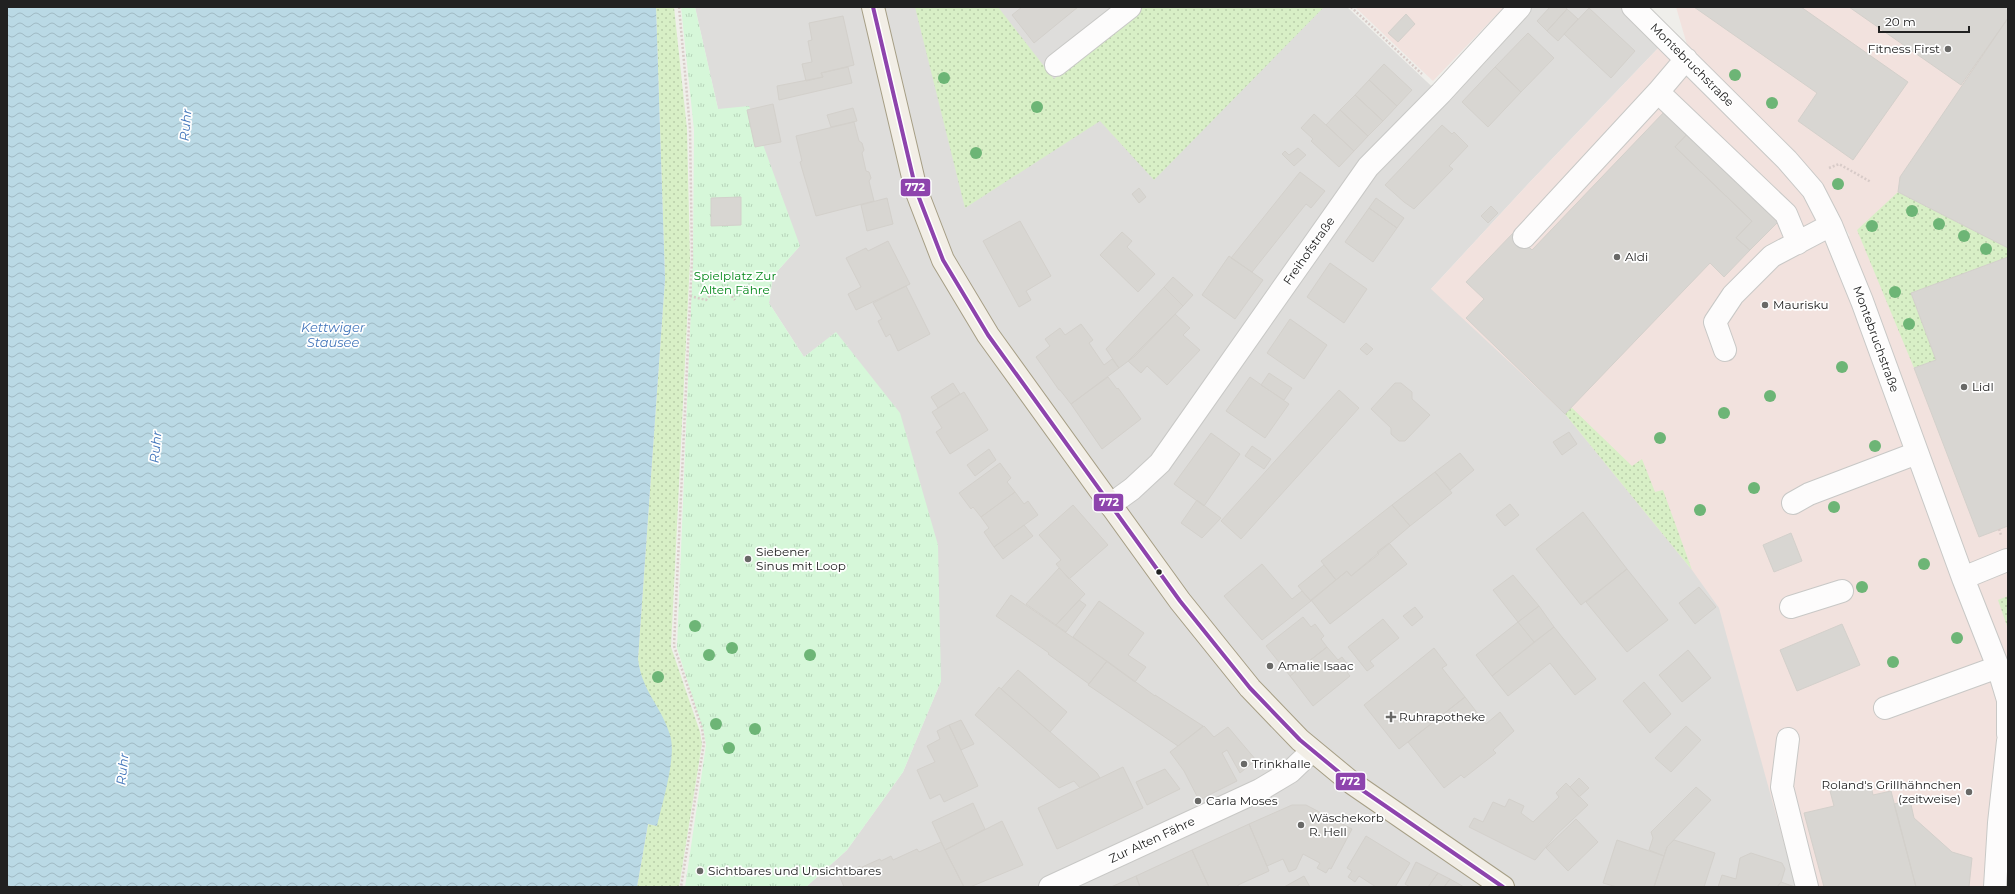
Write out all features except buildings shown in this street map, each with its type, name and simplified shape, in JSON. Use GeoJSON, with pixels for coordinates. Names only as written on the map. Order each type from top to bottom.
{"type":"FeatureCollection","features":[{"type":"Feature","properties":{"kind":"main road"},"geometry":{"type":"LineString","coordinates":[[873,7],[916,190],[943,260],[988,335],[1180,601],[1217,650],[1250,688],[1312,751],[1352,783],[1503,887]]}},
{"type":"Feature","properties":{"kind":"street"},"geometry":{"type":"LineString","coordinates":[[1056,65],[1130,7]]}},
{"type":"Feature","properties":{"kind":"street","name":"Freihofstraße"},"geometry":{"type":"LineString","coordinates":[[1110,505],[1132,490],[1160,463],[1368,167],[1441,93],[1520,7]]}},
{"type":"Feature","properties":{"kind":"street","name":"Montebruchstraße"},"geometry":{"type":"LineString","coordinates":[[1633,7],[1787,160],[1813,190],[1831,225],[1862,301],[1963,578],[1998,667],[2008,700],[2008,734]]}},
{"type":"Feature","properties":{"kind":"street"},"geometry":{"type":"LineString","coordinates":[[1524,237],[1658,92],[1686,59]]}},
{"type":"Feature","properties":{"kind":"street"},"geometry":{"type":"LineString","coordinates":[[1658,92],[1786,214],[1798,242]]}},
{"type":"Feature","properties":{"kind":"street"},"geometry":{"type":"LineString","coordinates":[[1724,350],[1715,322],[1733,295],[1755,271],[1772,256],[1831,225]]}},
{"type":"Feature","properties":{"kind":"street"},"geometry":{"type":"LineString","coordinates":[[1793,503],[1809,494],[1917,453]]}},
{"type":"Feature","properties":{"kind":"street"},"geometry":{"type":"LineString","coordinates":[[1963,578],[2007,560]]}},
{"type":"Feature","properties":{"kind":"street"},"geometry":{"type":"LineString","coordinates":[[1791,607],[1842,590]]}},
{"type":"Feature","properties":{"kind":"street"},"geometry":{"type":"LineString","coordinates":[[1885,708],[1998,667]]}},
{"type":"Feature","properties":{"kind":"street"},"geometry":{"type":"LineString","coordinates":[[1788,739],[1782,787],[1807,887]]}},
{"type":"Feature","properties":{"kind":"street"},"geometry":{"type":"LineString","coordinates":[[1995,887],[2003,822],[2008,741]]}},
{"type":"Feature","properties":{"kind":"street","name":"Zur Alten Fähre"},"geometry":{"type":"LineString","coordinates":[[1050,887],[1260,790],[1290,772],[1312,751]]}},
{"type":"Feature","properties":{"kind":"path"},"geometry":{"type":"LineString","coordinates":[[679,7],[690,128],[692,259],[674,646],[702,728],[704,743],[681,887]]}},
{"type":"Feature","properties":{"kind":"path"},"geometry":{"type":"LineString","coordinates":[[1351,7],[1441,93]]}},
{"type":"Feature","properties":{"kind":"path"},"geometry":{"type":"LineString","coordinates":[[1802,177],[1839,164],[1871,182]]}},
{"type":"Feature","properties":{"kind":"path"},"geometry":{"type":"LineString","coordinates":[[690,296],[706,300],[712,293],[724,290],[730,294],[734,300]]}},
{"type":"Feature","properties":{"kind":"shaded area"},"geometry":{"type":"Polygon","coordinates":[[[695,7],[1347,7],[1442,96],[1529,7],[1624,7],[1663,43],[1529,183],[1431,289],[1710,263],[1796,887],[806,887],[847,850],[903,772],[941,681],[836,333],[804,357],[769,303],[773,276],[800,246],[718,109],[695,7]]]}},
{"type":"Feature","properties":{"kind":"shaded area"},"geometry":{"type":"Polygon","coordinates":[[[1355,7],[1504,7],[1433,81],[1355,7]]]}},
{"type":"Feature","properties":{"kind":"shaded area"},"geometry":{"type":"Polygon","coordinates":[[[1676,7],[2008,7],[2008,870],[2000,872],[1990,887],[1796,887],[1719,608],[1692,570],[1565,414],[1431,289],[1529,183],[1663,43],[1788,168],[1831,232],[1850,236],[1818,186],[1690,55],[1676,7]]]}},
{"type":"Feature","properties":{"kind":"green space"},"geometry":{"type":"Polygon","coordinates":[[[656,7],[674,7],[687,129],[690,260],[671,647],[700,732],[702,744],[679,887],[637,887],[648,824],[657,826],[654,703],[643,682],[638,659],[665,279],[656,7]]]}},
{"type":"Feature","properties":{"kind":"green space","name":"Spielplatz Zur Alten Fähre"},"geometry":{"type":"Polygon","coordinates":[[[681,7],[695,7],[718,109],[749,106],[800,246],[773,276],[769,303],[804,357],[836,332],[900,413],[938,545],[941,681],[903,772],[847,850],[806,887],[685,887],[706,745],[704,733],[677,648],[693,259],[694,130],[681,7]]]}},
{"type":"Feature","properties":{"kind":"green space"},"geometry":{"type":"Polygon","coordinates":[[[915,7],[998,7],[1054,79],[1143,7],[1324,7],[1154,180],[1100,121],[965,208],[915,7]]]}},
{"type":"Feature","properties":{"kind":"green space"},"geometry":{"type":"Polygon","coordinates":[[[1898,192],[2008,248],[2008,257],[1911,293],[1936,360],[1914,368],[1857,230],[1898,192]]]}},
{"type":"Feature","properties":{"kind":"green space"},"geometry":{"type":"Polygon","coordinates":[[[1571,407],[1632,466],[1642,459],[1655,492],[1663,490],[1692,570],[1565,414],[1571,407]]]}},
{"type":"Feature","properties":{"kind":"green space"},"geometry":{"type":"Polygon","coordinates":[[[2008,596],[2008,629],[1998,600],[2008,596]]]}},
{"type":"Feature","properties":{"kind":"water","name":"Kettwiger Stausee"},"geometry":{"type":"Polygon","coordinates":[[[7,7],[656,7],[665,279],[638,659],[643,681],[662,715],[670,735],[672,755],[668,780],[657,826],[648,824],[637,887],[7,887],[7,7]]]}},
{"type":"Feature","properties":{"kind":"transit line","name":"772"},"geometry":{"type":"LineString","coordinates":[[873,7],[916,190],[943,260],[988,335],[1180,601],[1250,688],[1300,740],[1352,783],[1503,887]]}},
{"type":"Feature","properties":{"kind":"place","name":"Fitness First"},"geometry":{"type":"Point","coordinates":[1948,49]}},
{"type":"Feature","properties":{"kind":"place","name":"Aldi"},"geometry":{"type":"Point","coordinates":[1617,257]}},
{"type":"Feature","properties":{"kind":"place","name":"Maurisku"},"geometry":{"type":"Point","coordinates":[1765,305]}},
{"type":"Feature","properties":{"kind":"place","name":"Lidl"},"geometry":{"type":"Point","coordinates":[1964,387]}},
{"type":"Feature","properties":{"kind":"place","name":"Siebener Sinus mit Loop"},"geometry":{"type":"Point","coordinates":[748,559]}},
{"type":"Feature","properties":{"kind":"place","name":"Amalie Isaac"},"geometry":{"type":"Point","coordinates":[1270,666]}},
{"type":"Feature","properties":{"kind":"place","name":"Ruhrapotheke"},"geometry":{"type":"Point","coordinates":[1391,717]}},
{"type":"Feature","properties":{"kind":"place","name":"Trinkhalle"},"geometry":{"type":"Point","coordinates":[1244,764]}},
{"type":"Feature","properties":{"kind":"place","name":"Roland's Grillhähnchen (zeitweise)"},"geometry":{"type":"Point","coordinates":[1969,792]}},
{"type":"Feature","properties":{"kind":"place","name":"Carla Moses"},"geometry":{"type":"Point","coordinates":[1198,801]}},
{"type":"Feature","properties":{"kind":"place","name":"Wäschekorb R. Hell"},"geometry":{"type":"Point","coordinates":[1301,825]}},
{"type":"Feature","properties":{"kind":"place","name":"Sichtbares und Unsichtbares"},"geometry":{"type":"Point","coordinates":[700,871]}},
{"type":"Feature","properties":{"kind":"water label","name":"Ruhr"},"geometry":{"type":"Point","coordinates":[185,125]}},
{"type":"Feature","properties":{"kind":"water label","name":"Ruhr"},"geometry":{"type":"Point","coordinates":[155,447]}},
{"type":"Feature","properties":{"kind":"water label","name":"Ruhr"},"geometry":{"type":"Point","coordinates":[122,769]}}]}
